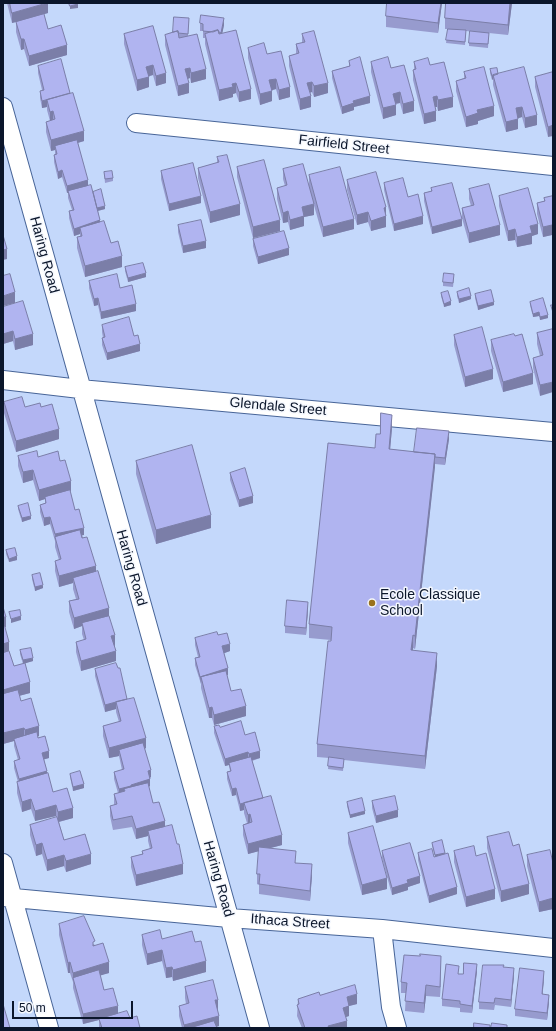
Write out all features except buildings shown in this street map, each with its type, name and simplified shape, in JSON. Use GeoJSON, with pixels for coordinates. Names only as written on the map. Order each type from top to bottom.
{"type":"FeatureCollection","features":[{"type":"Feature","properties":{"kind":"street","name":"Haring Road"},"geometry":{"type":"LineString","coordinates":[[3,107],[80,389],[260,1028]]}},
{"type":"Feature","properties":{"kind":"street","name":"Fairfield Street"},"geometry":{"type":"LineString","coordinates":[[136,123],[553,166]]}},
{"type":"Feature","properties":{"kind":"street","name":"Glendale Street"},"geometry":{"type":"LineString","coordinates":[[3,380],[80,389],[553,432]]}},
{"type":"Feature","properties":{"kind":"street"},"geometry":{"type":"LineString","coordinates":[[3,863],[8,897],[49,1028]]}},
{"type":"Feature","properties":{"kind":"street","name":"Ithaca Street"},"geometry":{"type":"LineString","coordinates":[[8,897],[229,918],[382,929],[553,948]]}},
{"type":"Feature","properties":{"kind":"street"},"geometry":{"type":"LineString","coordinates":[[382,929],[391,1007],[397,1028]]}},
{"type":"Feature","properties":{"kind":"place","name":"Ecole Classique School"},"geometry":{"type":"Point","coordinates":[372,603]}}]}
